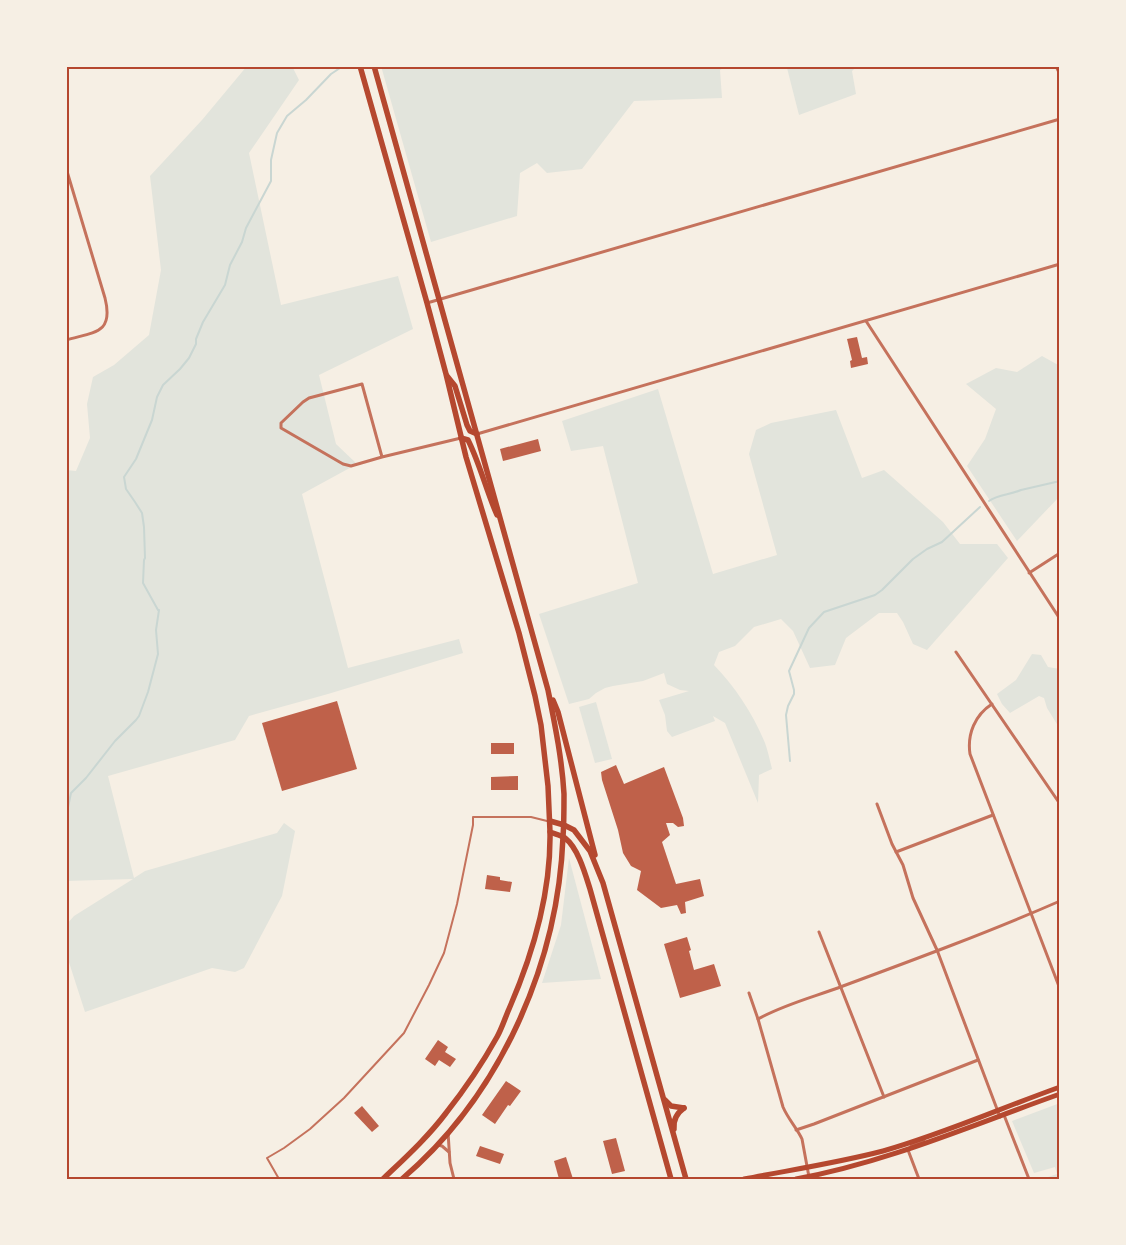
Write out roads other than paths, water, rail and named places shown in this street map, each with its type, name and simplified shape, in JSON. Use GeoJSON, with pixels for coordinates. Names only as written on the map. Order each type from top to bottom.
{"type":"FeatureCollection","features":[{"type":"Feature","properties":{"kind":"main road"},"geometry":{"type":"LineString","coordinates":[[360,66],[427,303],[461,438],[519,633],[535,696],[541,725],[550,821],[544,897],[533,947],[518,990],[498,1036],[471,1080],[445,1115],[383,1179]]}},
{"type":"Feature","properties":{"kind":"main road"},"geometry":{"type":"LineString","coordinates":[[374,66],[548,690],[556,726],[564,795],[564,825],[557,899],[547,944],[523,1014],[505,1050],[478,1093],[437,1145],[402,1179]]}},
{"type":"Feature","properties":{"kind":"main road"},"geometry":{"type":"LineString","coordinates":[[446,374],[455,386],[470,431],[477,434]]}},
{"type":"Feature","properties":{"kind":"main road"},"geometry":{"type":"LineString","coordinates":[[461,438],[468,440],[473,450],[490,501],[505,533]]}},
{"type":"Feature","properties":{"kind":"main road"},"geometry":{"type":"LineString","coordinates":[[509,599],[522,594]]}},
{"type":"Feature","properties":{"kind":"main road"},"geometry":{"type":"LineString","coordinates":[[548,690],[558,712],[603,883],[686,1179]]}},
{"type":"Feature","properties":{"kind":"main road"},"geometry":{"type":"LineString","coordinates":[[550,821],[574,830],[590,850],[603,883]]}},
{"type":"Feature","properties":{"kind":"main road"},"geometry":{"type":"LineString","coordinates":[[550,832],[563,837],[570,843],[584,869],[671,1179]]}},
{"type":"Feature","properties":{"kind":"main road"},"geometry":{"type":"LineString","coordinates":[[617,984],[630,980]]}},
{"type":"Feature","properties":{"kind":"main road"},"geometry":{"type":"LineString","coordinates":[[744,1179],[870,1154],[933,1134],[1060,1087]]}},
{"type":"Feature","properties":{"kind":"main road"},"geometry":{"type":"LineString","coordinates":[[796,1179],[809,1178],[908,1150],[1060,1094]]}},
{"type":"Feature","properties":{"kind":"main road"},"geometry":{"type":"LineString","coordinates":[[663,1096],[671,1106],[684,1108],[679,1112],[674,1124],[675,1141]]}},
{"type":"Feature","properties":{"kind":"street"},"geometry":{"type":"LineString","coordinates":[[1056,66],[1060,75]]}},
{"type":"Feature","properties":{"kind":"street"},"geometry":{"type":"LineString","coordinates":[[427,303],[1060,119]]}},
{"type":"Feature","properties":{"kind":"street"},"geometry":{"type":"LineString","coordinates":[[66,168],[108,313],[105,324],[98,331],[66,340]]}},
{"type":"Feature","properties":{"kind":"street"},"geometry":{"type":"LineString","coordinates":[[477,434],[1060,264]]}},
{"type":"Feature","properties":{"kind":"street"},"geometry":{"type":"LineString","coordinates":[[866,321],[1060,619]]}},
{"type":"Feature","properties":{"kind":"street"},"geometry":{"type":"LineString","coordinates":[[382,457],[362,384],[310,398],[303,402],[281,423],[282,428],[342,464],[351,466],[461,438]]}},
{"type":"Feature","properties":{"kind":"street"},"geometry":{"type":"LineString","coordinates":[[1029,573],[1060,553]]}},
{"type":"Feature","properties":{"kind":"street"},"geometry":{"type":"LineString","coordinates":[[956,652],[1060,804]]}},
{"type":"Feature","properties":{"kind":"street"},"geometry":{"type":"LineString","coordinates":[[992,704],[985,709],[973,725],[969,745],[975,768],[1060,989]]}},
{"type":"Feature","properties":{"kind":"street"},"geometry":{"type":"LineString","coordinates":[[1056,798],[1060,795]]}},
{"type":"Feature","properties":{"kind":"street"},"geometry":{"type":"LineString","coordinates":[[877,804],[903,866],[913,898],[937,950],[997,1110],[1002,1116],[1029,1179]]}},
{"type":"Feature","properties":{"kind":"street"},"geometry":{"type":"LineString","coordinates":[[896,852],[993,815]]}},
{"type":"Feature","properties":{"kind":"street"},"geometry":{"type":"LineString","coordinates":[[758,1019],[772,1011],[841,987],[1060,901]]}},
{"type":"Feature","properties":{"kind":"street"},"geometry":{"type":"LineString","coordinates":[[819,932],[884,1097]]}},
{"type":"Feature","properties":{"kind":"street"},"geometry":{"type":"LineString","coordinates":[[749,993],[783,1108],[802,1139],[809,1178]]}},
{"type":"Feature","properties":{"kind":"street"},"geometry":{"type":"LineString","coordinates":[[796,1130],[978,1060]]}},
{"type":"Feature","properties":{"kind":"street"},"geometry":{"type":"LineString","coordinates":[[448,1132],[450,1163],[454,1179]]}},
{"type":"Feature","properties":{"kind":"street"},"geometry":{"type":"LineString","coordinates":[[919,1179],[908,1150],[909,1146],[933,1134]]}},
{"type":"Feature","properties":{"kind":"street"},"geometry":{"type":"LineString","coordinates":[[437,1145],[442,1146],[449,1153]]}},
{"type":"Feature","properties":{"kind":"lane"},"geometry":{"type":"LineString","coordinates":[[279,1179],[267,1158],[310,1129],[344,1098],[404,1033],[444,953],[459,898],[473,817],[531,817],[550,821]]}},
{"type":"Feature","properties":{"kind":"waterway"},"geometry":{"type":"LineString","coordinates":[[66,811],[71,793],[139,716],[148,692],[158,654],[156,630],[159,610],[143,583],[145,558],[142,513],[126,489],[124,477],[136,459],[152,420],[157,397],[163,385],[189,358],[203,322],[225,285],[230,265],[242,242],[246,228],[271,181],[271,160],[277,133],[287,116],[306,100],[331,74],[340,68]]}},
{"type":"Feature","properties":{"kind":"waterway"},"geometry":{"type":"LineString","coordinates":[[989,501],[1021,490],[1060,481]]}},
{"type":"Feature","properties":{"kind":"waterway"},"geometry":{"type":"LineString","coordinates":[[790,761],[786,715],[794,690],[789,671],[809,628],[824,612],[875,595],[913,559],[927,549],[942,542],[980,507]]}}]}
